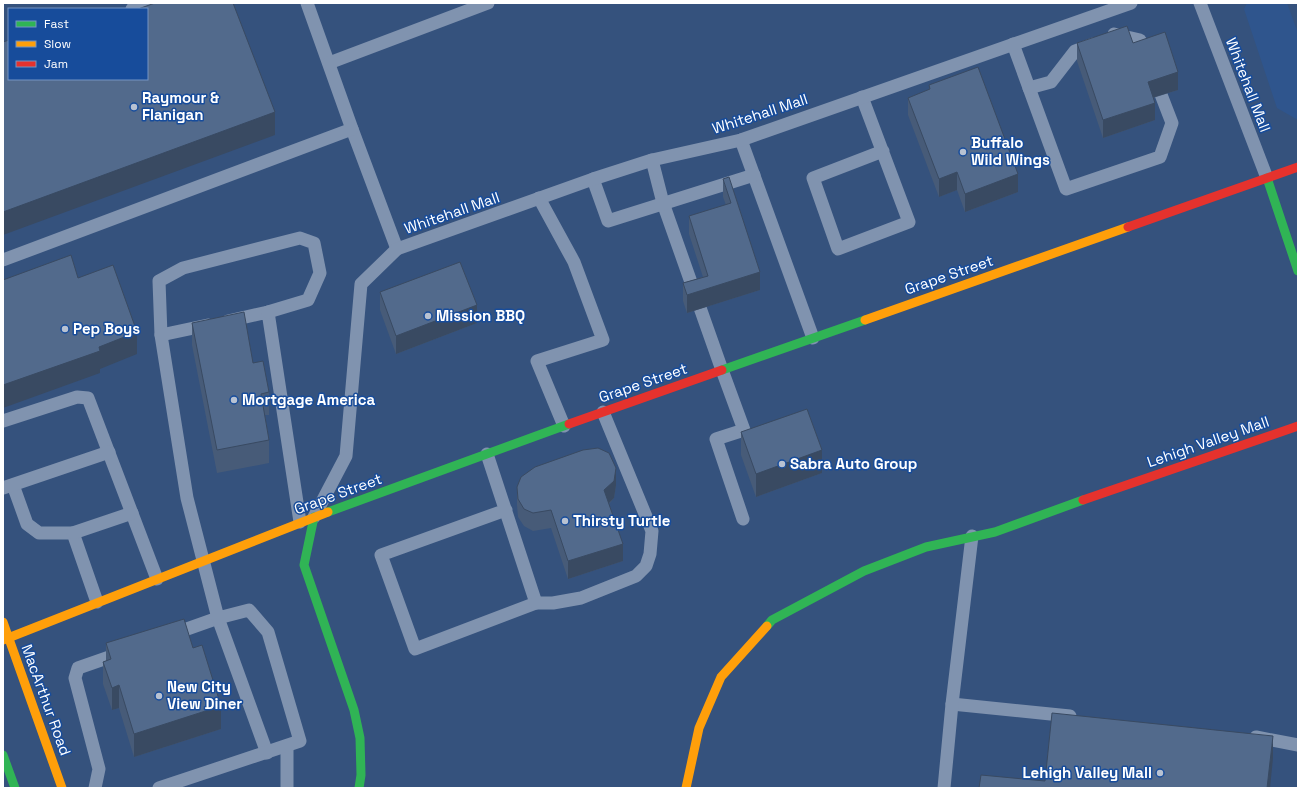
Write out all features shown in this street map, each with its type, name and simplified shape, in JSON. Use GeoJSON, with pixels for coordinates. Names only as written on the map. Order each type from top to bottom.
{"type":"FeatureCollection","features":[{"type":"Feature","properties":{"kind":"main road","name":"Grape Street"},"geometry":{"type":"LineString","coordinates":[[6,639],[300,522],[603,412],[1298,167]]}},
{"type":"Feature","properties":{"kind":"main road"},"geometry":{"type":"LineString","coordinates":[[1267,178],[1298,271]]}},
{"type":"Feature","properties":{"kind":"main road","name":"Lehigh Valley Mall"},"geometry":{"type":"LineString","coordinates":[[686,788],[699,728],[721,677],[772,620],[864,571],[926,547],[994,532],[1132,482],[1298,426]]}},
{"type":"Feature","properties":{"kind":"main road"},"geometry":{"type":"LineString","coordinates":[[314,517],[304,565],[354,710],[360,738],[361,775],[359,788]]}},
{"type":"Feature","properties":{"kind":"main road","name":"MacArthur Road"},"geometry":{"type":"LineString","coordinates":[[3,622],[6,639],[62,788]]}},
{"type":"Feature","properties":{"kind":"main road"},"geometry":{"type":"LineString","coordinates":[[3,755],[15,788]]}},
{"type":"Feature","properties":{"kind":"lane"},"geometry":{"type":"LineString","coordinates":[[135,8],[149,3]]}},
{"type":"Feature","properties":{"kind":"lane","name":"Whitehall Mall"},"geometry":{"type":"LineString","coordinates":[[307,3],[352,130],[397,249]]}},
{"type":"Feature","properties":{"kind":"lane"},"geometry":{"type":"LineString","coordinates":[[329,63],[488,3]]}},
{"type":"Feature","properties":{"kind":"lane","name":"Whitehall Mall"},"geometry":{"type":"LineString","coordinates":[[314,517],[346,456],[361,284],[397,249],[593,179],[652,160],[741,140],[1131,3]]}},
{"type":"Feature","properties":{"kind":"lane","name":"Whitehall Mall"},"geometry":{"type":"LineString","coordinates":[[1200,3],[1267,178]]}},
{"type":"Feature","properties":{"kind":"lane"},"geometry":{"type":"LineString","coordinates":[[1013,44],[1029,88],[1066,189],[1160,157],[1172,123],[1140,40],[1115,34],[1075,51],[1051,82],[1029,88]]}},
{"type":"Feature","properties":{"kind":"lane"},"geometry":{"type":"LineString","coordinates":[[862,97],[883,151],[909,222],[838,249],[813,178],[883,151]]}},
{"type":"Feature","properties":{"kind":"lane"},"geometry":{"type":"LineString","coordinates":[[3,260],[352,130]]}},
{"type":"Feature","properties":{"kind":"lane"},"geometry":{"type":"LineString","coordinates":[[741,140],[813,338]]}},
{"type":"Feature","properties":{"kind":"lane"},"geometry":{"type":"LineString","coordinates":[[652,160],[663,203],[744,430],[716,439],[743,519]]}},
{"type":"Feature","properties":{"kind":"lane"},"geometry":{"type":"LineString","coordinates":[[593,179],[608,221],[754,175]]}},
{"type":"Feature","properties":{"kind":"lane"},"geometry":{"type":"LineString","coordinates":[[539,198],[574,262],[603,340],[537,361],[564,426]]}},
{"type":"Feature","properties":{"kind":"lane"},"geometry":{"type":"LineString","coordinates":[[161,335],[268,312],[308,300],[320,273],[314,243],[300,238],[183,268],[159,282],[161,335],[187,498],[218,618],[267,753]]}},
{"type":"Feature","properties":{"kind":"lane"},"geometry":{"type":"LineString","coordinates":[[268,312],[300,522]]}},
{"type":"Feature","properties":{"kind":"lane"},"geometry":{"type":"LineString","coordinates":[[3,421],[77,397],[88,398],[157,579]]}},
{"type":"Feature","properties":{"kind":"lane"},"geometry":{"type":"LineString","coordinates":[[506,510],[381,555],[415,650],[536,603],[553,604],[581,598],[636,576],[646,566],[650,554],[652,532],[603,412]]}},
{"type":"Feature","properties":{"kind":"lane"},"geometry":{"type":"LineString","coordinates":[[109,452],[8,486],[27,524],[39,533],[73,533],[132,513]]}},
{"type":"Feature","properties":{"kind":"lane"},"geometry":{"type":"LineString","coordinates":[[487,454],[536,603]]}},
{"type":"Feature","properties":{"kind":"lane"},"geometry":{"type":"LineString","coordinates":[[73,533],[97,602]]}},
{"type":"Feature","properties":{"kind":"lane"},"geometry":{"type":"LineString","coordinates":[[944,788],[952,704],[972,536]]}},
{"type":"Feature","properties":{"kind":"lane"},"geometry":{"type":"LineString","coordinates":[[159,639],[218,618],[249,610],[268,632],[300,741],[159,788]]}},
{"type":"Feature","properties":{"kind":"lane"},"geometry":{"type":"LineString","coordinates":[[95,788],[99,769],[75,678],[78,668],[130,650]]}},
{"type":"Feature","properties":{"kind":"lane"},"geometry":{"type":"LineString","coordinates":[[952,704],[1084,718]]}},
{"type":"Feature","properties":{"kind":"lane"},"geometry":{"type":"LineString","coordinates":[[1241,734],[1298,745]]}},
{"type":"Feature","properties":{"kind":"lane"},"geometry":{"type":"LineString","coordinates":[[287,746],[287,788]]}},
{"type":"Feature","properties":{"kind":"water"},"geometry":{"type":"Polygon","coordinates":[[[1247,3],[1287,3],[1298,33],[1298,120],[1277,108],[1244,9],[1247,3]]]}},
{"type":"Feature","properties":{"kind":"building","name":"Raymour & Flanigan"},"geometry":{"type":"Polygon","coordinates":[[[155,3],[233,3],[275,112],[3,212],[3,42],[8,40],[8,80],[148,80],[148,8],[141,8],[155,3]]]}},
{"type":"Feature","properties":{"kind":"building"},"geometry":{"type":"Polygon","coordinates":[[[1127,26],[1133,43],[1165,32],[1178,72],[1148,82],[1155,103],[1103,120],[1077,43],[1127,26]]]}},
{"type":"Feature","properties":{"kind":"building","name":"Buffalo Wild Wings"},"geometry":{"type":"Polygon","coordinates":[[[978,67],[1018,174],[965,194],[957,172],[939,179],[908,98],[930,89],[929,85],[978,67]]]}},
{"type":"Feature","properties":{"kind":"building"},"geometry":{"type":"Polygon","coordinates":[[[729,177],[760,272],[687,295],[683,283],[708,276],[689,216],[731,203],[723,179],[729,177]]]}},
{"type":"Feature","properties":{"kind":"building","name":"Pep Boys"},"geometry":{"type":"Polygon","coordinates":[[[71,255],[78,278],[113,265],[137,332],[99,347],[100,351],[3,385],[3,280],[71,255]]]}},
{"type":"Feature","properties":{"kind":"building"},"geometry":{"type":"Polygon","coordinates":[[[460,262],[477,305],[396,336],[380,292],[460,262]]]}},
{"type":"Feature","properties":{"kind":"building","name":"Mortgage America"},"geometry":{"type":"Polygon","coordinates":[[[244,312],[253,363],[263,361],[269,392],[261,394],[269,440],[217,450],[192,323],[244,312]]]}},
{"type":"Feature","properties":{"kind":"building"},"geometry":{"type":"Polygon","coordinates":[[[807,409],[822,450],[756,474],[741,432],[807,409]]]}},
{"type":"Feature","properties":{"kind":"building","name":"Thirsty Turtle"},"geometry":{"type":"Polygon","coordinates":[[[598,448],[609,453],[616,468],[614,481],[604,490],[623,544],[568,561],[551,510],[533,513],[524,509],[518,499],[517,487],[521,477],[535,467],[583,450],[598,448]]]}},
{"type":"Feature","properties":{"kind":"building","name":"New City View Diner"},"geometry":{"type":"Polygon","coordinates":[[[184,619],[193,648],[202,645],[221,706],[134,734],[119,685],[112,688],[103,662],[111,659],[106,643],[184,619]]]}},
{"type":"Feature","properties":{"kind":"building","name":"Lehigh Valley Mall"},"geometry":{"type":"Polygon","coordinates":[[[1052,713],[1273,736],[1267,788],[979,788],[981,775],[1045,781],[1052,713]]]}},
{"type":"Feature","properties":{"kind":"traffic: fast"},"geometry":{"type":"LineString","coordinates":[[1267,178],[1298,271]]}},
{"type":"Feature","properties":{"kind":"traffic: fast"},"geometry":{"type":"LineString","coordinates":[[722,370],[865,320]]}},
{"type":"Feature","properties":{"kind":"traffic: fast"},"geometry":{"type":"LineString","coordinates":[[328,512],[569,424]]}},
{"type":"Feature","properties":{"kind":"traffic: fast"},"geometry":{"type":"LineString","coordinates":[[767,626],[772,620],[864,571],[926,547],[995,532],[1083,500]]}},
{"type":"Feature","properties":{"kind":"traffic: fast"},"geometry":{"type":"LineString","coordinates":[[314,517],[304,565],[354,710],[360,738],[361,775],[359,788]]}},
{"type":"Feature","properties":{"kind":"traffic: fast"},"geometry":{"type":"LineString","coordinates":[[3,755],[15,788]]}},
{"type":"Feature","properties":{"kind":"traffic: slow"},"geometry":{"type":"LineString","coordinates":[[865,320],[1128,227]]}},
{"type":"Feature","properties":{"kind":"traffic: slow"},"geometry":{"type":"LineString","coordinates":[[3,640],[328,512]]}},
{"type":"Feature","properties":{"kind":"traffic: slow"},"geometry":{"type":"LineString","coordinates":[[3,622],[62,788]]}},
{"type":"Feature","properties":{"kind":"traffic: slow"},"geometry":{"type":"LineString","coordinates":[[686,788],[699,728],[721,677],[767,626]]}},
{"type":"Feature","properties":{"kind":"traffic: jam"},"geometry":{"type":"LineString","coordinates":[[1128,227],[1298,167]]}},
{"type":"Feature","properties":{"kind":"traffic: jam"},"geometry":{"type":"LineString","coordinates":[[569,424],[722,370]]}},
{"type":"Feature","properties":{"kind":"traffic: jam"},"geometry":{"type":"LineString","coordinates":[[1083,500],[1298,426]]}},
{"type":"Feature","properties":{"kind":"place","name":"Raymour & Flanigan"},"geometry":{"type":"Point","coordinates":[134,107]}},
{"type":"Feature","properties":{"kind":"place","name":"Buffalo Wild Wings"},"geometry":{"type":"Point","coordinates":[963,152]}},
{"type":"Feature","properties":{"kind":"place","name":"Mission BBQ"},"geometry":{"type":"Point","coordinates":[428,316]}},
{"type":"Feature","properties":{"kind":"place","name":"Pep Boys"},"geometry":{"type":"Point","coordinates":[65,329]}},
{"type":"Feature","properties":{"kind":"place","name":"Mortgage America"},"geometry":{"type":"Point","coordinates":[234,400]}},
{"type":"Feature","properties":{"kind":"place","name":"Sabra Auto Group"},"geometry":{"type":"Point","coordinates":[782,464]}},
{"type":"Feature","properties":{"kind":"place","name":"Thirsty Turtle"},"geometry":{"type":"Point","coordinates":[565,521]}},
{"type":"Feature","properties":{"kind":"place","name":"New City View Diner"},"geometry":{"type":"Point","coordinates":[159,696]}},
{"type":"Feature","properties":{"kind":"place","name":"Lehigh Valley Mall"},"geometry":{"type":"Point","coordinates":[1160,773]}}]}
